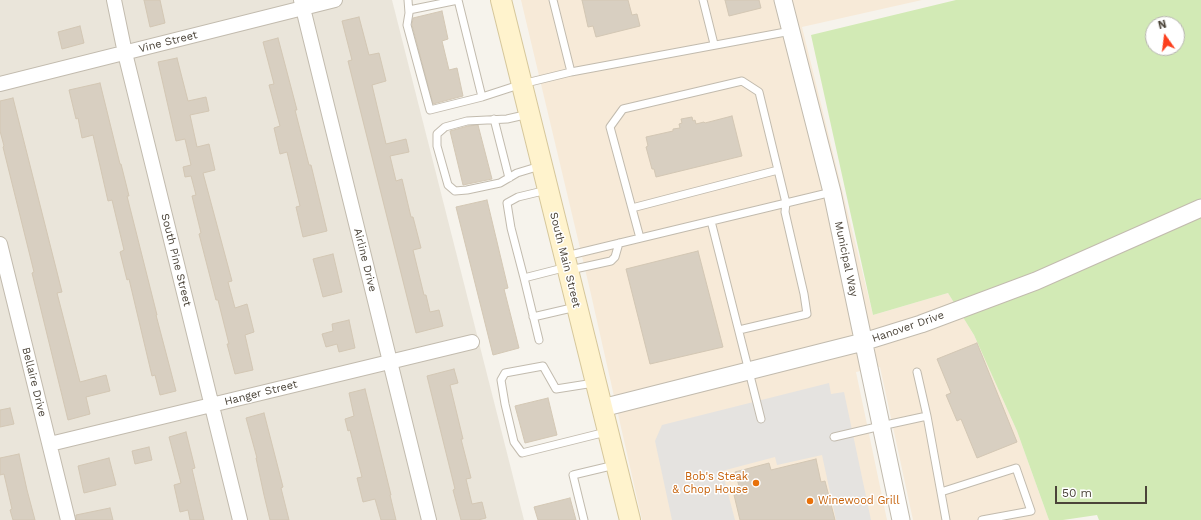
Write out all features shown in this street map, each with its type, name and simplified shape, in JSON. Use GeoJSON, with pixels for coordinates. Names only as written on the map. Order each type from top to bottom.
{"type":"FeatureCollection","features":[{"type":"Feature","properties":{"kind":"main road","name":"South Main Street"},"geometry":{"type":"LineString","coordinates":[[500,0],[630,520]]}},
{"type":"Feature","properties":{"kind":"street","name":"South Pine Street"},"geometry":{"type":"LineString","coordinates":[[114,0],[125,53],[240,520]]}},
{"type":"Feature","properties":{"kind":"street","name":"Vine Street"},"geometry":{"type":"LineString","coordinates":[[0,84],[125,53],[302,4],[335,0]]}},
{"type":"Feature","properties":{"kind":"street","name":"Municipal Way"},"geometry":{"type":"LineString","coordinates":[[783,0],[832,192],[901,520]]}},
{"type":"Feature","properties":{"kind":"street","name":"Airline Drive"},"geometry":{"type":"LineString","coordinates":[[302,4],[429,520]]}},
{"type":"Feature","properties":{"kind":"street","name":"Hanover Drive"},"geometry":{"type":"LineString","coordinates":[[602,408],[863,342],[921,324],[1036,281],[1201,208]]}},
{"type":"Feature","properties":{"kind":"street","name":"Bellaire Drive"},"geometry":{"type":"LineString","coordinates":[[0,244],[68,520]]}},
{"type":"Feature","properties":{"kind":"street","name":"Hanger Street"},"geometry":{"type":"LineString","coordinates":[[50,444],[472,342]]}},
{"type":"Feature","properties":{"kind":"lane"},"geometry":{"type":"LineString","coordinates":[[408,0],[409,10],[407,25],[430,110],[571,72],[714,44],[791,31]]}},
{"type":"Feature","properties":{"kind":"lane"},"geometry":{"type":"LineString","coordinates":[[409,10],[458,0],[482,97]]}},
{"type":"Feature","properties":{"kind":"lane"},"geometry":{"type":"LineString","coordinates":[[554,0],[571,72]]}},
{"type":"Feature","properties":{"kind":"lane"},"geometry":{"type":"LineString","coordinates":[[703,0],[714,44]]}},
{"type":"Feature","properties":{"kind":"lane"},"geometry":{"type":"LineString","coordinates":[[640,238],[610,127],[623,109],[742,81],[759,92],[786,203],[785,212],[804,294],[807,314],[739,330]]}},
{"type":"Feature","properties":{"kind":"lane"},"geometry":{"type":"LineString","coordinates":[[529,114],[507,119],[467,121],[445,127],[437,134],[437,146],[448,185],[455,191],[500,183],[522,171],[542,166]]}},
{"type":"Feature","properties":{"kind":"lane"},"geometry":{"type":"LineString","coordinates":[[494,119],[509,178]]}},
{"type":"Feature","properties":{"kind":"lane"},"geometry":{"type":"LineString","coordinates":[[632,208],[778,170]]}},
{"type":"Feature","properties":{"kind":"lane"},"geometry":{"type":"LineString","coordinates":[[538,340],[506,203],[518,196],[548,189]]}},
{"type":"Feature","properties":{"kind":"lane"},"geometry":{"type":"LineString","coordinates":[[524,278],[567,265],[619,243],[832,192]]}},
{"type":"Feature","properties":{"kind":"lane"},"geometry":{"type":"LineString","coordinates":[[711,221],[761,419]]}},
{"type":"Feature","properties":{"kind":"lane"},"geometry":{"type":"LineString","coordinates":[[567,265],[611,260],[615,257],[619,243]]}},
{"type":"Feature","properties":{"kind":"lane"},"geometry":{"type":"LineString","coordinates":[[533,317],[577,307]]}},
{"type":"Feature","properties":{"kind":"lane"},"geometry":{"type":"LineString","coordinates":[[596,382],[556,389],[543,366],[505,373],[501,380],[514,442],[522,453],[608,432]]}},
{"type":"Feature","properties":{"kind":"lane"},"geometry":{"type":"LineString","coordinates":[[917,372],[927,416],[946,520]]}},
{"type":"Feature","properties":{"kind":"lane"},"geometry":{"type":"LineString","coordinates":[[834,437],[927,416]]}},
{"type":"Feature","properties":{"kind":"lane"},"geometry":{"type":"LineString","coordinates":[[584,520],[573,475],[616,464]]}},
{"type":"Feature","properties":{"kind":"lane"},"geometry":{"type":"LineString","coordinates":[[941,492],[1016,468],[1031,511],[982,520]]}},
{"type":"Feature","properties":{"kind":"shaded area"},"geometry":{"type":"Polygon","coordinates":[[[0,0],[392,0],[524,520],[0,520],[0,0]]]}},
{"type":"Feature","properties":{"kind":"shaded area"},"geometry":{"type":"Polygon","coordinates":[[[521,0],[922,0],[802,27],[873,315],[948,293],[974,335],[1017,431],[1049,520],[913,520],[880,367],[856,372],[887,520],[642,520],[590,290],[521,0]]]}},
{"type":"Feature","properties":{"kind":"shaded area"},"geometry":{"type":"Polygon","coordinates":[[[829,383],[831,394],[844,392],[871,520],[836,520],[822,455],[777,465],[775,457],[722,471],[735,520],[672,520],[655,441],[662,425],[829,383]]]}},
{"type":"Feature","properties":{"kind":"green space"},"geometry":{"type":"Polygon","coordinates":[[[956,0],[1201,0],[1201,520],[1099,520],[1097,515],[1063,520],[1049,520],[1017,431],[974,335],[948,293],[873,315],[811,35],[956,0]]]}},
{"type":"Feature","properties":{"kind":"building"},"geometry":{"type":"Polygon","coordinates":[[[144,0],[160,0],[165,23],[150,27],[144,0]]]}},
{"type":"Feature","properties":{"kind":"building"},"geometry":{"type":"Polygon","coordinates":[[[582,0],[628,0],[632,15],[637,14],[640,26],[596,37],[593,26],[588,27],[582,0]]]}},
{"type":"Feature","properties":{"kind":"building"},"geometry":{"type":"Polygon","coordinates":[[[725,0],[759,0],[761,8],[729,16],[725,0]]]}},
{"type":"Feature","properties":{"kind":"building"},"geometry":{"type":"Polygon","coordinates":[[[442,11],[448,39],[442,41],[449,70],[457,68],[463,96],[433,104],[412,25],[413,18],[442,11]]]}},
{"type":"Feature","properties":{"kind":"building"},"geometry":{"type":"Polygon","coordinates":[[[359,17],[369,55],[379,53],[386,81],[372,85],[386,144],[406,139],[409,152],[390,156],[396,181],[402,179],[411,217],[413,217],[421,248],[413,250],[424,295],[426,295],[430,312],[439,310],[443,326],[416,333],[348,61],[352,60],[342,21],[359,17]]]}},
{"type":"Feature","properties":{"kind":"building"},"geometry":{"type":"Polygon","coordinates":[[[80,26],[84,43],[62,49],[58,32],[80,26]]]}},
{"type":"Feature","properties":{"kind":"building"},"geometry":{"type":"Polygon","coordinates":[[[278,38],[297,110],[295,110],[309,165],[311,165],[327,231],[303,237],[296,207],[300,206],[287,152],[280,154],[274,128],[280,126],[269,85],[274,84],[263,42],[278,38]]]}},
{"type":"Feature","properties":{"kind":"building"},"geometry":{"type":"Polygon","coordinates":[[[177,58],[188,101],[206,97],[209,111],[190,115],[197,147],[209,144],[215,170],[203,173],[232,281],[228,282],[235,308],[247,304],[254,332],[245,335],[253,370],[235,374],[218,300],[216,300],[199,234],[201,233],[192,196],[196,195],[191,176],[185,177],[183,167],[191,165],[185,139],[176,141],[158,62],[177,58]]]}},
{"type":"Feature","properties":{"kind":"building"},"geometry":{"type":"Polygon","coordinates":[[[100,83],[129,196],[127,196],[156,315],[176,391],[160,395],[155,375],[152,376],[129,279],[127,280],[120,252],[124,250],[112,200],[108,201],[93,135],[82,138],[78,118],[76,119],[69,90],[100,83]]]}},
{"type":"Feature","properties":{"kind":"building"},"geometry":{"type":"Polygon","coordinates":[[[13,98],[62,292],[57,293],[80,382],[106,375],[110,391],[86,397],[90,414],[68,420],[32,273],[34,272],[0,131],[0,101],[13,98]]]}},
{"type":"Feature","properties":{"kind":"building"},"geometry":{"type":"Polygon","coordinates":[[[732,116],[742,156],[656,177],[654,169],[652,169],[646,147],[648,146],[646,137],[680,128],[679,124],[682,123],[681,119],[692,117],[696,124],[732,116]]]}},
{"type":"Feature","properties":{"kind":"building"},"geometry":{"type":"Polygon","coordinates":[[[478,125],[492,179],[463,185],[450,131],[478,125]]]}},
{"type":"Feature","properties":{"kind":"building"},"geometry":{"type":"Polygon","coordinates":[[[487,200],[508,288],[504,289],[519,348],[493,355],[456,207],[487,200]]]}},
{"type":"Feature","properties":{"kind":"building"},"geometry":{"type":"Polygon","coordinates":[[[698,251],[723,347],[650,364],[626,269],[698,251]]]}},
{"type":"Feature","properties":{"kind":"building"},"geometry":{"type":"Polygon","coordinates":[[[333,254],[342,292],[323,297],[313,259],[333,254]]]}},
{"type":"Feature","properties":{"kind":"building"},"geometry":{"type":"Polygon","coordinates":[[[349,320],[355,348],[339,352],[337,344],[326,347],[322,334],[333,331],[332,324],[349,320]]]}},
{"type":"Feature","properties":{"kind":"building"},"geometry":{"type":"Polygon","coordinates":[[[977,343],[1017,442],[977,458],[961,419],[957,421],[946,395],[951,393],[937,359],[977,343]]]}},
{"type":"Feature","properties":{"kind":"building"},"geometry":{"type":"Polygon","coordinates":[[[454,369],[458,383],[450,385],[471,478],[466,479],[472,504],[482,502],[486,518],[478,520],[461,520],[453,490],[455,489],[427,376],[454,369]]]}},
{"type":"Feature","properties":{"kind":"building"},"geometry":{"type":"Polygon","coordinates":[[[365,389],[396,520],[381,520],[375,499],[363,502],[357,478],[362,477],[350,430],[348,431],[345,419],[354,416],[349,393],[365,389]]]}},
{"type":"Feature","properties":{"kind":"building"},"geometry":{"type":"Polygon","coordinates":[[[548,398],[557,435],[525,443],[515,406],[548,398]]]}},
{"type":"Feature","properties":{"kind":"building"},"geometry":{"type":"Polygon","coordinates":[[[10,408],[14,424],[0,427],[0,410],[10,408]]]}},
{"type":"Feature","properties":{"kind":"building"},"geometry":{"type":"Polygon","coordinates":[[[264,413],[283,487],[281,488],[289,520],[270,520],[257,458],[246,418],[264,413]]]}},
{"type":"Feature","properties":{"kind":"building"},"geometry":{"type":"Polygon","coordinates":[[[186,432],[195,468],[192,469],[204,520],[190,520],[188,510],[180,512],[174,485],[181,483],[169,437],[186,432]]]}},
{"type":"Feature","properties":{"kind":"building"},"geometry":{"type":"Polygon","coordinates":[[[149,447],[152,460],[135,464],[132,451],[149,447]]]}},
{"type":"Feature","properties":{"kind":"building"},"geometry":{"type":"Polygon","coordinates":[[[19,454],[35,520],[13,520],[4,474],[0,475],[0,458],[19,454]]]}},
{"type":"Feature","properties":{"kind":"building"},"geometry":{"type":"Polygon","coordinates":[[[109,458],[116,485],[84,493],[78,466],[109,458]]]}},
{"type":"Feature","properties":{"kind":"building"},"geometry":{"type":"Polygon","coordinates":[[[816,459],[821,482],[825,481],[835,520],[740,520],[734,495],[741,493],[735,472],[769,463],[771,470],[816,459]]]}},
{"type":"Feature","properties":{"kind":"building"},"geometry":{"type":"Polygon","coordinates":[[[570,498],[576,520],[538,520],[534,507],[570,498]]]}},
{"type":"Feature","properties":{"kind":"building"},"geometry":{"type":"Polygon","coordinates":[[[110,508],[113,520],[76,520],[76,515],[110,508]]]}},
{"type":"Feature","properties":{"kind":"place","name":"Bob's Steak & Chop House"},"geometry":{"type":"Point","coordinates":[756,483]}},
{"type":"Feature","properties":{"kind":"place","name":"Winewood Grill"},"geometry":{"type":"Point","coordinates":[810,501]}}]}
